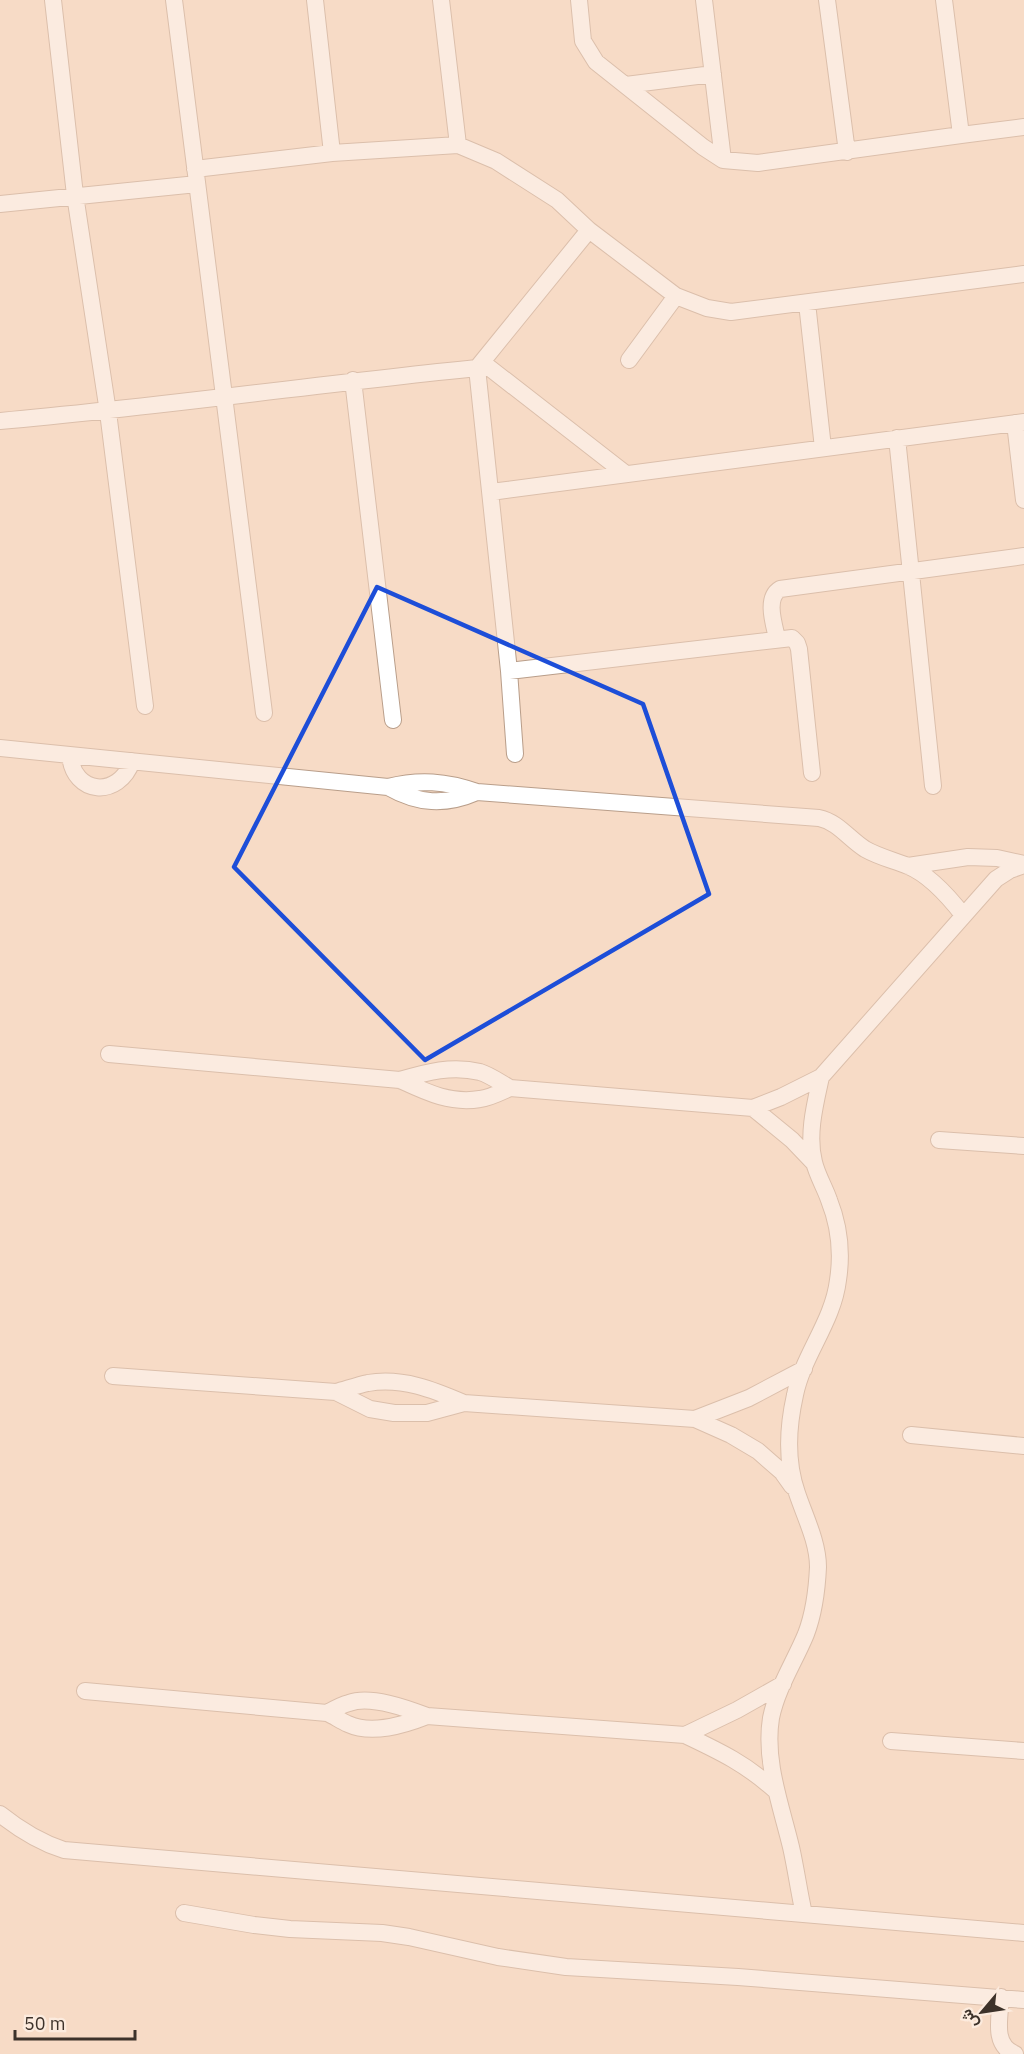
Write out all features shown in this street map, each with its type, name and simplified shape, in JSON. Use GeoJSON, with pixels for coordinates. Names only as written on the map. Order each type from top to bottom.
{"type":"FeatureCollection","features":[{"type":"Feature","properties":{"kind":"lane"},"geometry":{"type":"LineString","coordinates":[[53,0],[75,195],[108,412],[145,706]]}},
{"type":"Feature","properties":{"kind":"lane"},"geometry":{"type":"LineString","coordinates":[[174,0],[264,713]]}},
{"type":"Feature","properties":{"kind":"lane"},"geometry":{"type":"LineString","coordinates":[[315,0],[332,153]]}},
{"type":"Feature","properties":{"kind":"lane"},"geometry":{"type":"LineString","coordinates":[[441,0],[458,145]]}},
{"type":"Feature","properties":{"kind":"lane"},"geometry":{"type":"LineString","coordinates":[[579,0],[584,41],[596,62],[703,147],[723,160],[758,164],[1024,127]]}},
{"type":"Feature","properties":{"kind":"lane"},"geometry":{"type":"LineString","coordinates":[[704,0],[723,160]]}},
{"type":"Feature","properties":{"kind":"lane"},"geometry":{"type":"LineString","coordinates":[[827,0],[847,152]]}},
{"type":"Feature","properties":{"kind":"lane"},"geometry":{"type":"LineString","coordinates":[[944,0],[960,135]]}},
{"type":"Feature","properties":{"kind":"lane"},"geometry":{"type":"LineString","coordinates":[[626,85],[713,74]]}},
{"type":"Feature","properties":{"kind":"lane"},"geometry":{"type":"LineString","coordinates":[[0,204],[196,177],[332,153],[458,145],[496,161],[526,179],[557,200],[589,230],[676,296],[707,308],[732,312],[1024,274]]}},
{"type":"Feature","properties":{"kind":"lane"},"geometry":{"type":"LineString","coordinates":[[515,754],[479,365],[589,230]]}},
{"type":"Feature","properties":{"kind":"lane"},"geometry":{"type":"LineString","coordinates":[[629,360],[676,296]]}},
{"type":"Feature","properties":{"kind":"lane"},"geometry":{"type":"LineString","coordinates":[[807,303],[823,448]]}},
{"type":"Feature","properties":{"kind":"lane"},"geometry":{"type":"LineString","coordinates":[[0,421],[108,412],[479,365],[626,474]]}},
{"type":"Feature","properties":{"kind":"lane"},"geometry":{"type":"LineString","coordinates":[[353,380],[393,720]]}},
{"type":"Feature","properties":{"kind":"lane"},"geometry":{"type":"LineString","coordinates":[[491,492],[1019,422],[1024,500]]}},
{"type":"Feature","properties":{"kind":"lane"},"geometry":{"type":"LineString","coordinates":[[897,438],[933,786]]}},
{"type":"Feature","properties":{"kind":"lane"},"geometry":{"type":"LineString","coordinates":[[777,638],[772,606],[773,597],[780,589],[1024,556]]}},
{"type":"Feature","properties":{"kind":"lane"},"geometry":{"type":"LineString","coordinates":[[509,671],[792,638],[799,649],[812,773]]}},
{"type":"Feature","properties":{"kind":"lane"},"geometry":{"type":"LineString","coordinates":[[0,748],[388,787],[410,782],[433,781],[477,792],[819,818],[832,822],[872,853],[908,866],[941,890],[963,915]]}},
{"type":"Feature","properties":{"kind":"lane"},"geometry":{"type":"LineString","coordinates":[[70,755],[70,764],[78,778],[85,784],[102,788],[110,787],[124,777],[132,761]]}},
{"type":"Feature","properties":{"kind":"lane"},"geometry":{"type":"LineString","coordinates":[[908,866],[968,857],[998,858],[1024,864]]}},
{"type":"Feature","properties":{"kind":"lane"},"geometry":{"type":"LineString","coordinates":[[399,1080],[431,1070],[455,1069],[482,1073],[510,1088],[753,1108],[821,1077],[996,879],[1024,864]]}},
{"type":"Feature","properties":{"kind":"lane"},"geometry":{"type":"LineString","coordinates":[[109,1054],[399,1080],[430,1094],[455,1101],[481,1099],[510,1088]]}},
{"type":"Feature","properties":{"kind":"lane"},"geometry":{"type":"LineString","coordinates":[[804,1914],[776,1791],[770,1753],[771,1717],[807,1631],[815,1598],[818,1564],[810,1526],[796,1491],[790,1459],[790,1424],[795,1392],[827,1321],[838,1281],[839,1238],[830,1203],[813,1162],[812,1129],[821,1077]]}},
{"type":"Feature","properties":{"kind":"lane"},"geometry":{"type":"LineString","coordinates":[[753,1108],[792,1140],[813,1162]]}},
{"type":"Feature","properties":{"kind":"lane"},"geometry":{"type":"LineString","coordinates":[[939,1140],[1024,1146]]}},
{"type":"Feature","properties":{"kind":"lane"},"geometry":{"type":"LineString","coordinates":[[695,1419],[749,1398],[804,1369]]}},
{"type":"Feature","properties":{"kind":"lane"},"geometry":{"type":"LineString","coordinates":[[113,1376],[336,1392],[370,1383],[397,1383],[428,1387],[464,1403]]}},
{"type":"Feature","properties":{"kind":"lane"},"geometry":{"type":"LineString","coordinates":[[336,1392],[370,1409],[394,1413],[426,1413],[464,1403],[695,1419],[731,1435],[758,1451],[782,1472],[796,1491]]}},
{"type":"Feature","properties":{"kind":"lane"},"geometry":{"type":"LineString","coordinates":[[911,1435],[1024,1446]]}},
{"type":"Feature","properties":{"kind":"lane"},"geometry":{"type":"LineString","coordinates":[[685,1735],[737,1710],[783,1684]]}},
{"type":"Feature","properties":{"kind":"lane"},"geometry":{"type":"LineString","coordinates":[[85,1691],[327,1713],[350,1725],[375,1728],[400,1726],[427,1716]]}},
{"type":"Feature","properties":{"kind":"lane"},"geometry":{"type":"LineString","coordinates":[[327,1713],[351,1702],[374,1702],[399,1705],[427,1716],[685,1735],[723,1752],[753,1770],[776,1791]]}},
{"type":"Feature","properties":{"kind":"lane"},"geometry":{"type":"LineString","coordinates":[[891,1741],[1024,1751]]}},
{"type":"Feature","properties":{"kind":"lane"},"geometry":{"type":"LineString","coordinates":[[0,1814],[22,1831],[46,1844],[64,1850],[1024,1933]]}},
{"type":"Feature","properties":{"kind":"lane"},"geometry":{"type":"LineString","coordinates":[[184,1913],[290,1929],[409,1937],[498,1957],[566,1967],[738,1977],[1024,2000]]}},
{"type":"Feature","properties":{"kind":"lane"},"geometry":{"type":"LineString","coordinates":[[1001,1997],[999,2036],[1005,2048],[1015,2054]]}},
{"type":"Feature","properties":{"kind":"highlighted area"},"geometry":{"type":"Polygon","coordinates":[[[377,587],[643,704],[709,894],[425,1060],[234,867],[377,587]]]}}]}
